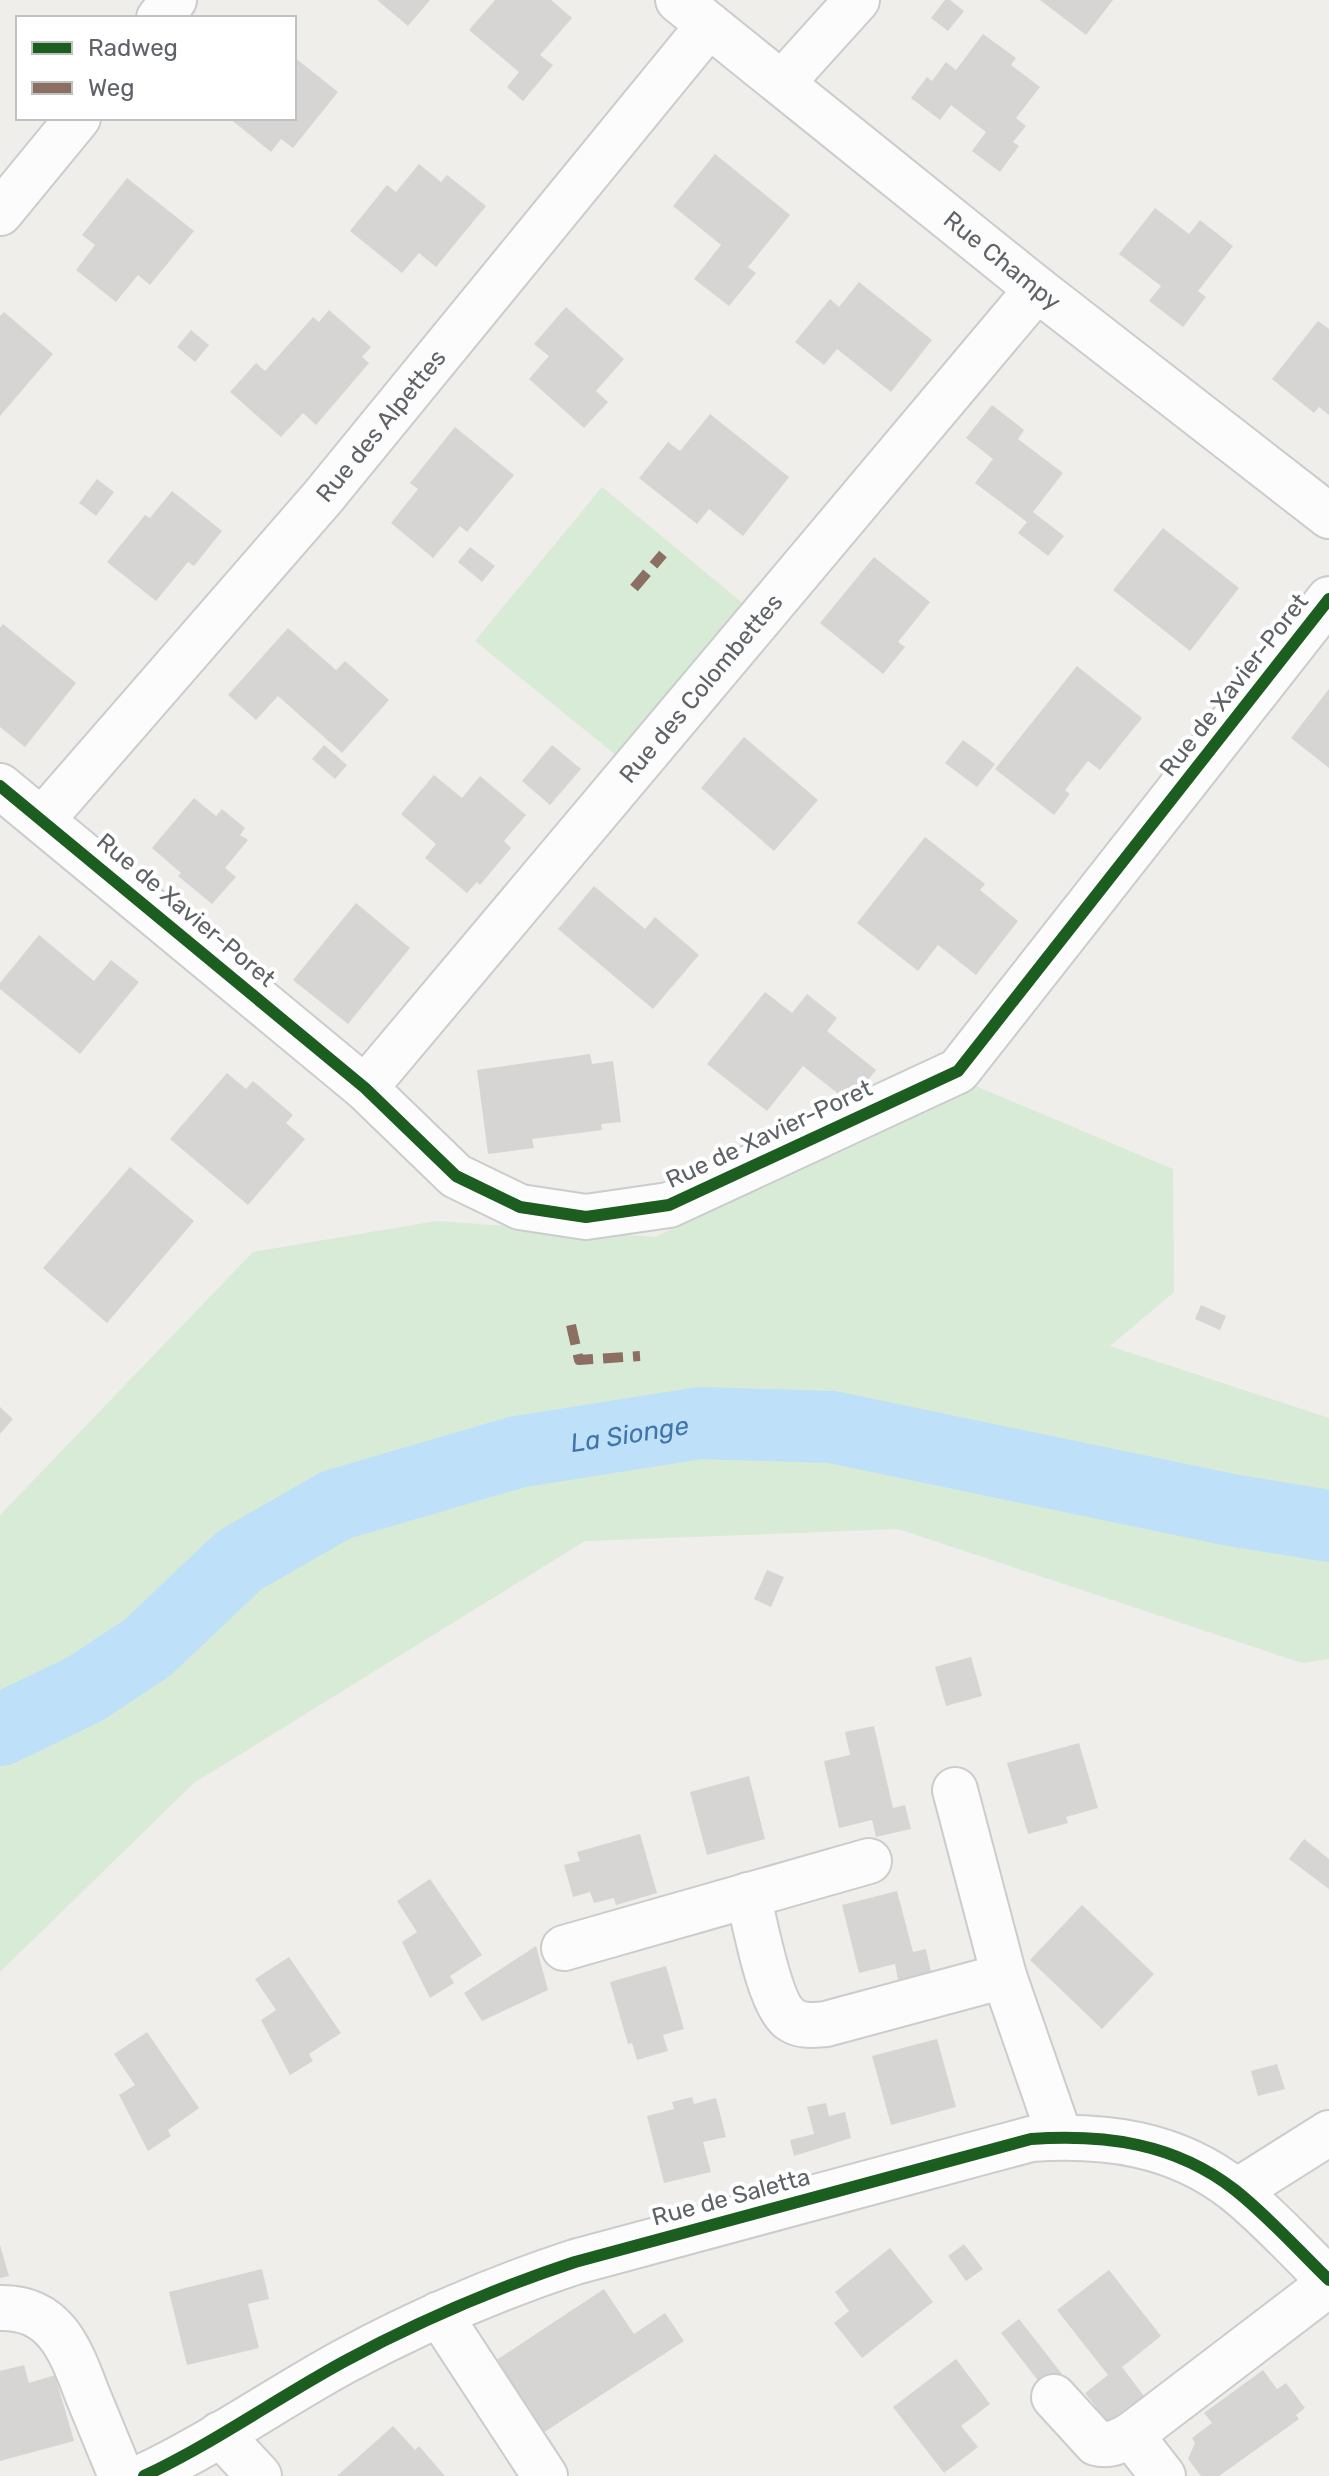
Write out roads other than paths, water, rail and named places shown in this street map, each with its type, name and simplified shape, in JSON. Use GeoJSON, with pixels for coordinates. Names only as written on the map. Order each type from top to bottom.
{"type":"FeatureCollection","features":[{"type":"Feature","properties":{"kind":"street"},"geometry":{"type":"LineString","coordinates":[[161,16],[174,0]]}},
{"type":"Feature","properties":{"kind":"street"},"geometry":{"type":"LineString","coordinates":[[782,83],[857,0]]}},
{"type":"Feature","properties":{"kind":"street","name":"Rue Champy"},"geometry":{"type":"LineString","coordinates":[[694,12],[1037,289],[1329,516]]}},
{"type":"Feature","properties":{"kind":"street","name":"Rue des Alpettes"},"geometry":{"type":"LineString","coordinates":[[42,820],[323,497],[694,12]]}},
{"type":"Feature","properties":{"kind":"street"},"geometry":{"type":"LineString","coordinates":[[9,186],[76,120]]}},
{"type":"Feature","properties":{"kind":"street","name":"Rue des Colombettes"},"geometry":{"type":"LineString","coordinates":[[365,1088],[1037,289]]}},
{"type":"Feature","properties":{"kind":"street","name":"Rue de Xavier-Poret"},"geometry":{"type":"LineString","coordinates":[[0,786],[365,1088],[456,1176],[520,1207],[586,1217],[669,1205],[958,1071],[1329,599]]}},
{"type":"Feature","properties":{"kind":"street"},"geometry":{"type":"LineString","coordinates":[[955,1790],[1004,1976],[1060,2137]]}},
{"type":"Feature","properties":{"kind":"street"},"geometry":{"type":"LineString","coordinates":[[564,1948],[869,1861]]}},
{"type":"Feature","properties":{"kind":"street"},"geometry":{"type":"LineString","coordinates":[[748,1895],[771,1987],[786,2017],[798,2024],[826,2024],[1004,1976]]}},
{"type":"Feature","properties":{"kind":"street"},"geometry":{"type":"LineString","coordinates":[[1237,2191],[1329,2133]]}},
{"type":"Feature","properties":{"kind":"street","name":"Rue de Saletta"},"geometry":{"type":"LineString","coordinates":[[144,2476],[346,2360],[439,2314],[517,2281],[575,2262],[1031,2139],[1117,2139],[1194,2164],[1237,2191],[1329,2282],[1131,2435],[1114,2444],[1096,2443],[1087,2436],[1054,2397]]}},
{"type":"Feature","properties":{"kind":"street"},"geometry":{"type":"LineString","coordinates":[[0,2308],[21,2310],[44,2320],[70,2349],[121,2476]]}},
{"type":"Feature","properties":{"kind":"street"},"geometry":{"type":"LineString","coordinates":[[439,2314],[545,2476]]}},
{"type":"Feature","properties":{"kind":"street"},"geometry":{"type":"LineString","coordinates":[[220,2434],[259,2476]]}},
{"type":"Feature","properties":{"kind":"street"},"geometry":{"type":"LineString","coordinates":[[1131,2435],[1163,2476]]}},
{"type":"Feature","properties":{"kind":"waterway","name":"La Sionge"},"geometry":{"type":"LineString","coordinates":[[0,1730],[85,1689],[147,1648],[240,1560],[336,1505],[517,1452],[700,1423],[832,1427],[1231,1510],[1329,1526]]}}]}
